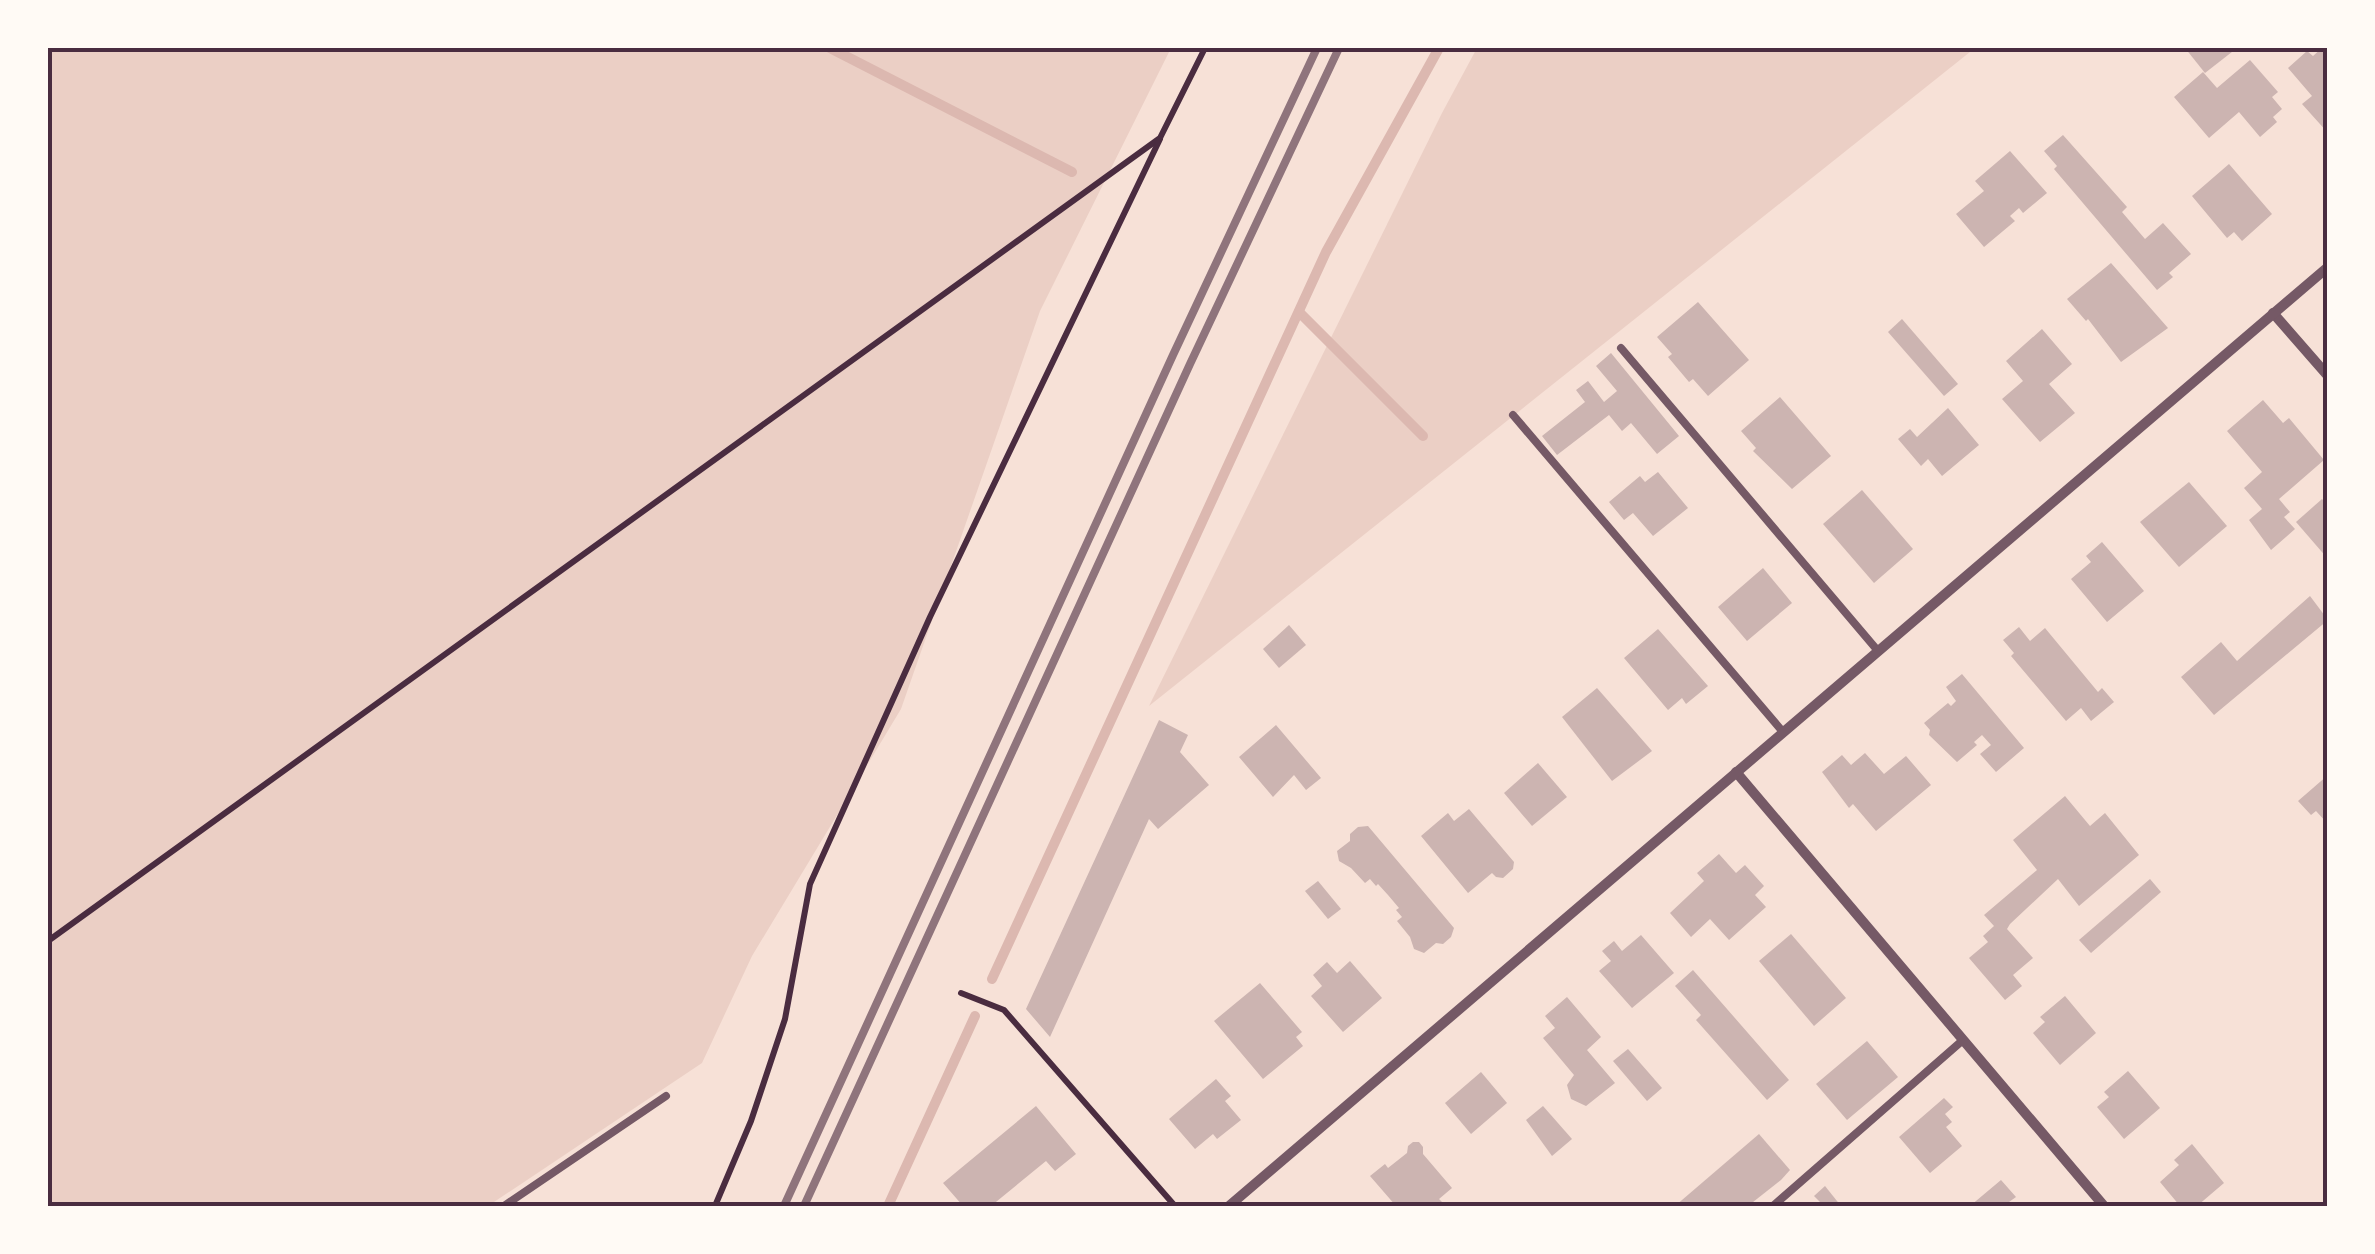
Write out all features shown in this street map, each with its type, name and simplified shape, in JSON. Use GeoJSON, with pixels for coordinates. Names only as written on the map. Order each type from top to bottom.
{"type":"FeatureCollection","features":[{"type":"Feature","properties":{"kind":"street"},"geometry":{"type":"LineString","coordinates":[[1230,1206],[2328,267]]}},
{"type":"Feature","properties":{"kind":"street"},"geometry":{"type":"LineString","coordinates":[[2273,313],[2328,376]]}},
{"type":"Feature","properties":{"kind":"street"},"geometry":{"type":"LineString","coordinates":[[1736,772],[2104,1206]]}},
{"type":"Feature","properties":{"kind":"lane"},"geometry":{"type":"LineString","coordinates":[[1621,348],[1878,651]]}},
{"type":"Feature","properties":{"kind":"lane"},"geometry":{"type":"LineString","coordinates":[[1513,415],[1783,732]]}},
{"type":"Feature","properties":{"kind":"lane"},"geometry":{"type":"LineString","coordinates":[[1773,1206],[1963,1040]]}},
{"type":"Feature","properties":{"kind":"lane"},"geometry":{"type":"LineString","coordinates":[[504,1206],[666,1096]]}},
{"type":"Feature","properties":{"kind":"path"},"geometry":{"type":"LineString","coordinates":[[715,1206],[752,1121],[785,1019],[810,884],[930,617],[1205,48]]}},
{"type":"Feature","properties":{"kind":"path"},"geometry":{"type":"LineString","coordinates":[[48,942],[1160,138]]}},
{"type":"Feature","properties":{"kind":"path"},"geometry":{"type":"LineString","coordinates":[[961,993],[1004,1010],[1175,1206]]}},
{"type":"Feature","properties":{"kind":"shaded area"},"geometry":{"type":"Polygon","coordinates":[[[48,48],[1171,48],[1040,311],[901,709],[752,956],[702,1063],[488,1206],[48,1206],[48,48]]]}},
{"type":"Feature","properties":{"kind":"shaded area"},"geometry":{"type":"Polygon","coordinates":[[[1477,48],[1975,48],[1149,706],[1442,113],[1477,48]]]}},
{"type":"Feature","properties":{"kind":"building"},"geometry":{"type":"Polygon","coordinates":[[[2185,48],[2237,48],[2205,73],[2185,48]]]}},
{"type":"Feature","properties":{"kind":"building"},"geometry":{"type":"Polygon","coordinates":[[[2328,48],[2328,133],[2302,104],[2312,96],[2288,68],[2307,51],[2313,56],[2328,48]]]}},
{"type":"Feature","properties":{"kind":"building"},"geometry":{"type":"Polygon","coordinates":[[[2250,60],[2278,92],[2272,97],[2282,109],[2273,117],[2277,122],[2260,137],[2239,112],[2209,138],[2174,97],[2203,72],[2217,88],[2250,60]]]}},
{"type":"Feature","properties":{"kind":"building"},"geometry":{"type":"Polygon","coordinates":[[[2063,135],[2127,207],[2122,212],[2145,239],[2163,223],[2191,254],[2157,290],[2054,169],[2057,166],[2044,151],[2063,135]]]}},
{"type":"Feature","properties":{"kind":"building"},"geometry":{"type":"Polygon","coordinates":[[[2010,151],[2047,193],[2023,213],[2019,208],[2010,216],[2015,221],[1984,247],[1956,214],[1984,191],[1975,181],[2010,151]]]}},
{"type":"Feature","properties":{"kind":"building"},"geometry":{"type":"Polygon","coordinates":[[[2229,164],[2272,214],[2242,241],[2234,232],[2227,238],[2192,196],[2229,164]]]}},
{"type":"Feature","properties":{"kind":"building"},"geometry":{"type":"Polygon","coordinates":[[[2111,263],[2168,328],[2121,362],[2067,299],[2111,263]]]}},
{"type":"Feature","properties":{"kind":"building"},"geometry":{"type":"Polygon","coordinates":[[[1698,302],[1749,360],[1708,396],[1693,379],[1689,382],[1657,337],[1698,302]]]}},
{"type":"Feature","properties":{"kind":"building"},"geometry":{"type":"Polygon","coordinates":[[[1902,319],[1958,384],[1944,396],[1888,332],[1902,319]]]}},
{"type":"Feature","properties":{"kind":"building"},"geometry":{"type":"Polygon","coordinates":[[[2042,329],[2072,364],[2049,384],[2075,413],[2040,442],[2002,399],[2023,381],[2006,361],[2042,329]]]}},
{"type":"Feature","properties":{"kind":"building"},"geometry":{"type":"Polygon","coordinates":[[[1611,353],[1679,436],[1657,454],[1631,423],[1622,431],[1609,415],[1557,455],[1542,436],[1585,402],[1576,390],[1588,381],[1604,402],[1617,391],[1596,366],[1611,353]]]}},
{"type":"Feature","properties":{"kind":"building"},"geometry":{"type":"Polygon","coordinates":[[[1780,397],[1831,456],[1792,489],[1753,451],[1756,448],[1741,431],[1780,397]]]}},
{"type":"Feature","properties":{"kind":"building"},"geometry":{"type":"Polygon","coordinates":[[[2263,400],[2283,423],[2289,418],[2324,460],[2279,499],[2290,512],[2284,517],[2295,529],[2271,550],[2249,520],[2262,509],[2244,488],[2262,472],[2227,431],[2263,400]]]}},
{"type":"Feature","properties":{"kind":"building"},"geometry":{"type":"Polygon","coordinates":[[[1948,408],[1979,445],[1942,476],[1928,459],[1921,466],[1898,439],[1910,429],[1917,437],[1948,408]]]}},
{"type":"Feature","properties":{"kind":"building"},"geometry":{"type":"Polygon","coordinates":[[[1658,472],[1688,508],[1653,536],[1633,513],[1624,520],[1609,502],[1640,476],[1645,482],[1658,472]]]}},
{"type":"Feature","properties":{"kind":"building"},"geometry":{"type":"Polygon","coordinates":[[[2189,482],[2227,526],[2179,567],[2140,522],[2189,482]]]}},
{"type":"Feature","properties":{"kind":"building"},"geometry":{"type":"Polygon","coordinates":[[[1862,490],[1913,549],[1874,583],[1823,524],[1862,490]]]}},
{"type":"Feature","properties":{"kind":"building"},"geometry":{"type":"Polygon","coordinates":[[[2322,499],[2328,506],[2328,559],[2296,522],[2322,499]]]}},
{"type":"Feature","properties":{"kind":"building"},"geometry":{"type":"Polygon","coordinates":[[[2102,542],[2144,591],[2107,622],[2071,579],[2091,562],[2086,556],[2102,542]]]}},
{"type":"Feature","properties":{"kind":"building"},"geometry":{"type":"Polygon","coordinates":[[[1763,568],[1792,603],[1747,641],[1718,607],[1763,568]]]}},
{"type":"Feature","properties":{"kind":"building"},"geometry":{"type":"Polygon","coordinates":[[[2310,596],[2328,620],[2214,715],[2181,677],[2221,642],[2237,661],[2310,596]]]}},
{"type":"Feature","properties":{"kind":"building"},"geometry":{"type":"Polygon","coordinates":[[[1289,625],[1306,645],[1279,668],[1263,649],[1289,625]]]}},
{"type":"Feature","properties":{"kind":"building"},"geometry":{"type":"Polygon","coordinates":[[[2019,627],[2030,641],[2045,628],[2098,692],[2102,688],[2114,702],[2091,721],[2081,708],[2066,721],[2011,656],[2014,653],[2003,640],[2019,627]]]}},
{"type":"Feature","properties":{"kind":"building"},"geometry":{"type":"Polygon","coordinates":[[[1658,629],[1708,686],[1686,704],[1682,698],[1668,710],[1624,658],[1658,629]]]}},
{"type":"Feature","properties":{"kind":"building"},"geometry":{"type":"Polygon","coordinates":[[[1962,674],[2024,748],[1996,772],[1980,754],[1991,745],[1982,735],[1974,742],[1977,745],[1957,762],[1929,735],[1924,723],[1956,701],[1946,687],[1962,674]]]}},
{"type":"Feature","properties":{"kind":"building"},"geometry":{"type":"Polygon","coordinates":[[[1597,688],[1652,751],[1612,781],[1562,717],[1597,688]]]}},
{"type":"Feature","properties":{"kind":"building"},"geometry":{"type":"Polygon","coordinates":[[[1159,720],[1188,735],[1180,752],[1209,785],[1158,829],[1149,819],[1050,1037],[1026,1009],[1159,720]]]}},
{"type":"Feature","properties":{"kind":"building"},"geometry":{"type":"Polygon","coordinates":[[[1276,725],[1321,778],[1306,790],[1294,775],[1273,797],[1239,757],[1276,725]]]}},
{"type":"Feature","properties":{"kind":"building"},"geometry":{"type":"Polygon","coordinates":[[[1865,753],[1884,774],[1906,756],[1931,785],[1876,831],[1853,804],[1849,808],[1822,772],[1842,755],[1851,765],[1865,753]]]}},
{"type":"Feature","properties":{"kind":"building"},"geometry":{"type":"Polygon","coordinates":[[[1538,763],[1567,797],[1532,826],[1504,793],[1538,763]]]}},
{"type":"Feature","properties":{"kind":"building"},"geometry":{"type":"Polygon","coordinates":[[[2328,775],[2328,824],[2316,811],[2311,815],[2298,801],[2328,775]]]}},
{"type":"Feature","properties":{"kind":"building"},"geometry":{"type":"Polygon","coordinates":[[[2065,796],[2090,826],[2105,813],[2139,855],[2079,906],[2058,879],[2010,924],[2007,929],[2033,958],[2013,975],[2022,986],[2005,1000],[1969,958],[1988,942],[1983,936],[1994,926],[1984,915],[2037,870],[2013,840],[2065,796]]]}},
{"type":"Feature","properties":{"kind":"building"},"geometry":{"type":"Polygon","coordinates":[[[1469,809],[1514,862],[1513,869],[1503,878],[1492,873],[1468,893],[1421,836],[1448,813],[1454,821],[1469,809]]]}},
{"type":"Feature","properties":{"kind":"building"},"geometry":{"type":"Polygon","coordinates":[[[1368,826],[1454,928],[1443,944],[1436,943],[1424,953],[1414,949],[1397,921],[1402,917],[1396,910],[1399,908],[1388,895],[1378,884],[1370,879],[1365,883],[1339,861],[1337,851],[1350,841],[1350,834],[1358,827],[1368,826]]]}},
{"type":"Feature","properties":{"kind":"building"},"geometry":{"type":"Polygon","coordinates":[[[1719,854],[1736,873],[1745,865],[1764,886],[1755,895],[1766,907],[1729,940],[1710,919],[1691,937],[1670,913],[1704,881],[1697,873],[1719,854]]]}},
{"type":"Feature","properties":{"kind":"building"},"geometry":{"type":"Polygon","coordinates":[[[2150,879],[2161,892],[2091,953],[2079,940],[2150,879]]]}},
{"type":"Feature","properties":{"kind":"building"},"geometry":{"type":"Polygon","coordinates":[[[1318,881],[1341,909],[1328,919],[1305,891],[1318,881]]]}},
{"type":"Feature","properties":{"kind":"building"},"geometry":{"type":"Polygon","coordinates":[[[1791,934],[1846,998],[1814,1026],[1759,961],[1791,934]]]}},
{"type":"Feature","properties":{"kind":"building"},"geometry":{"type":"Polygon","coordinates":[[[1641,935],[1674,973],[1632,1008],[1599,971],[1611,961],[1602,951],[1614,941],[1622,951],[1641,935]]]}},
{"type":"Feature","properties":{"kind":"building"},"geometry":{"type":"Polygon","coordinates":[[[1350,961],[1382,998],[1343,1032],[1311,996],[1322,986],[1313,975],[1327,962],[1337,973],[1350,961]]]}},
{"type":"Feature","properties":{"kind":"building"},"geometry":{"type":"Polygon","coordinates":[[[1693,970],[1789,1080],[1767,1100],[1696,1020],[1701,1015],[1675,986],[1693,970]]]}},
{"type":"Feature","properties":{"kind":"building"},"geometry":{"type":"Polygon","coordinates":[[[1260,983],[1302,1032],[1296,1037],[1303,1046],[1263,1079],[1214,1021],[1260,983]]]}},
{"type":"Feature","properties":{"kind":"building"},"geometry":{"type":"Polygon","coordinates":[[[2065,996],[2096,1033],[2060,1065],[2033,1033],[2045,1022],[2040,1017],[2065,996]]]}},
{"type":"Feature","properties":{"kind":"building"},"geometry":{"type":"Polygon","coordinates":[[[1567,997],[1601,1037],[1587,1050],[1615,1083],[1586,1106],[1571,1099],[1567,1085],[1574,1075],[1543,1038],[1555,1028],[1545,1016],[1567,997]]]}},
{"type":"Feature","properties":{"kind":"building"},"geometry":{"type":"Polygon","coordinates":[[[1867,1041],[1898,1077],[1847,1120],[1816,1084],[1867,1041]]]}},
{"type":"Feature","properties":{"kind":"building"},"geometry":{"type":"Polygon","coordinates":[[[1628,1049],[1662,1088],[1647,1101],[1613,1061],[1628,1049]]]}},
{"type":"Feature","properties":{"kind":"building"},"geometry":{"type":"Polygon","coordinates":[[[2128,1071],[2160,1108],[2124,1139],[2097,1107],[2109,1097],[2104,1092],[2128,1071]]]}},
{"type":"Feature","properties":{"kind":"building"},"geometry":{"type":"Polygon","coordinates":[[[1481,1072],[1507,1103],[1471,1134],[1445,1103],[1481,1072]]]}},
{"type":"Feature","properties":{"kind":"building"},"geometry":{"type":"Polygon","coordinates":[[[1216,1079],[1231,1096],[1225,1101],[1241,1120],[1217,1139],[1213,1134],[1195,1149],[1169,1119],[1216,1079]]]}},
{"type":"Feature","properties":{"kind":"building"},"geometry":{"type":"Polygon","coordinates":[[[1944,1098],[1953,1107],[1945,1114],[1952,1122],[1946,1127],[1962,1146],[1930,1173],[1899,1137],[1944,1098]]]}},
{"type":"Feature","properties":{"kind":"building"},"geometry":{"type":"Polygon","coordinates":[[[1036,1106],[1076,1154],[1055,1171],[1046,1161],[991,1206],[963,1206],[943,1183],[1036,1106]]]}},
{"type":"Feature","properties":{"kind":"building"},"geometry":{"type":"Polygon","coordinates":[[[1543,1106],[1572,1139],[1552,1156],[1526,1120],[1543,1106]]]}},
{"type":"Feature","properties":{"kind":"building"},"geometry":{"type":"Polygon","coordinates":[[[1759,1134],[1790,1170],[1781,1180],[1748,1206],[1675,1206],[1759,1134]]]}},
{"type":"Feature","properties":{"kind":"building"},"geometry":{"type":"Polygon","coordinates":[[[1413,1142],[1419,1142],[1423,1154],[1452,1188],[1439,1199],[1443,1203],[1439,1206],[1396,1206],[1370,1176],[1407,1153],[1413,1142]]]}},
{"type":"Feature","properties":{"kind":"building"},"geometry":{"type":"Polygon","coordinates":[[[2192,1144],[2224,1183],[2197,1206],[2180,1206],[2160,1182],[2179,1165],[2174,1160],[2192,1144]]]}},
{"type":"Feature","properties":{"kind":"building"},"geometry":{"type":"Polygon","coordinates":[[[2001,1180],[2016,1197],[2009,1202],[2013,1206],[1970,1206],[2001,1180]]]}},
{"type":"Feature","properties":{"kind":"building"},"geometry":{"type":"Polygon","coordinates":[[[1825,1186],[1841,1206],[1824,1206],[1814,1196],[1825,1186]]]}},
{"type":"Feature","properties":{"kind":"waterway"},"geometry":{"type":"LineString","coordinates":[[830,48],[1072,172]]}},
{"type":"Feature","properties":{"kind":"waterway"},"geometry":{"type":"LineString","coordinates":[[992,979],[1326,252],[1439,48]]}},
{"type":"Feature","properties":{"kind":"waterway"},"geometry":{"type":"LineString","coordinates":[[1299,312],[1423,436]]}},
{"type":"Feature","properties":{"kind":"waterway"},"geometry":{"type":"LineString","coordinates":[[888,1206],[975,1016]]}},
{"type":"Feature","properties":{"kind":"railway"},"geometry":{"type":"LineString","coordinates":[[784,1206],[1317,48]]}},
{"type":"Feature","properties":{"kind":"railway"},"geometry":{"type":"LineString","coordinates":[[804,1206],[1339,48]]}}]}
